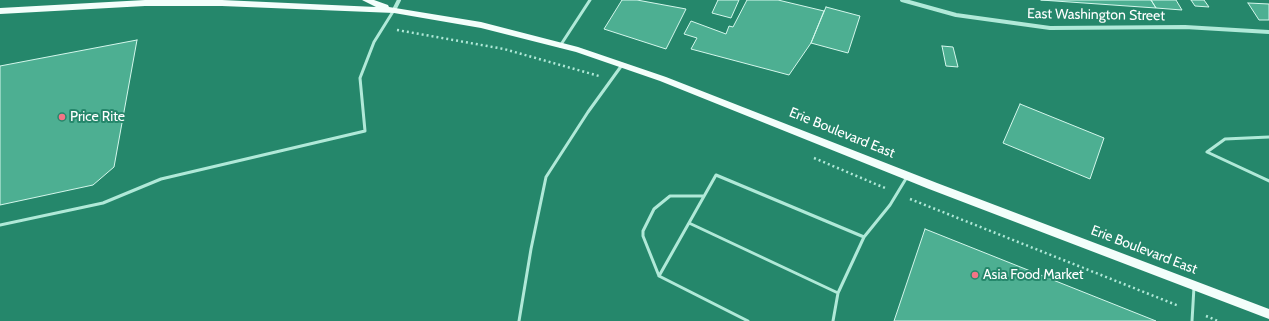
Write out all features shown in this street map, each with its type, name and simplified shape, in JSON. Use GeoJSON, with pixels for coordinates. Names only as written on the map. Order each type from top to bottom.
{"type":"FeatureCollection","features":[{"type":"Feature","properties":{"kind":"main road","name":"Erie Boulevard East"},"geometry":{"type":"LineString","coordinates":[[366,0],[394,10]]}},
{"type":"Feature","properties":{"kind":"main road","name":"Erie Boulevard East"},"geometry":{"type":"LineString","coordinates":[[0,11],[145,3],[222,3],[394,10],[481,25],[560,46],[663,79],[908,176],[1269,314]]}},
{"type":"Feature","properties":{"kind":"street"},"geometry":{"type":"LineString","coordinates":[[394,10],[399,0]]}},
{"type":"Feature","properties":{"kind":"street","name":"East Washington Street"},"geometry":{"type":"LineString","coordinates":[[902,0],[956,15],[1004,23],[1050,28],[1185,27],[1269,32]]}},
{"type":"Feature","properties":{"kind":"lane"},"geometry":{"type":"LineString","coordinates":[[560,46],[590,0]]}},
{"type":"Feature","properties":{"kind":"lane"},"geometry":{"type":"LineString","coordinates":[[0,225],[103,203],[161,178],[365,131],[360,78],[374,42],[394,10]]}},
{"type":"Feature","properties":{"kind":"lane"},"geometry":{"type":"LineString","coordinates":[[519,321],[546,177],[588,112],[622,65]]}},
{"type":"Feature","properties":{"kind":"lane"},"geometry":{"type":"LineString","coordinates":[[1269,136],[1225,139],[1207,152],[1269,181]]}},
{"type":"Feature","properties":{"kind":"lane"},"geometry":{"type":"LineString","coordinates":[[659,276],[716,175],[864,237]]}},
{"type":"Feature","properties":{"kind":"lane"},"geometry":{"type":"LineString","coordinates":[[833,321],[838,293],[864,237],[890,205],[908,176]]}},
{"type":"Feature","properties":{"kind":"lane"},"geometry":{"type":"LineString","coordinates":[[704,196],[670,196],[654,209],[643,231],[643,236],[659,276],[748,321]]}},
{"type":"Feature","properties":{"kind":"lane"},"geometry":{"type":"LineString","coordinates":[[688,223],[838,293]]}},
{"type":"Feature","properties":{"kind":"lane"},"geometry":{"type":"LineString","coordinates":[[1192,321],[1194,285]]}},
{"type":"Feature","properties":{"kind":"path"},"geometry":{"type":"LineString","coordinates":[[433,35],[504,49],[568,66]]}},
{"type":"Feature","properties":{"kind":"path"},"geometry":{"type":"LineString","coordinates":[[931,208],[1139,291]]}},
{"type":"Feature","properties":{"kind":"building"},"geometry":{"type":"Polygon","coordinates":[[[622,0],[637,0],[686,9],[666,49],[604,29],[622,0]]]}},
{"type":"Feature","properties":{"kind":"building"},"geometry":{"type":"Polygon","coordinates":[[[718,0],[739,0],[731,18],[712,13],[718,0]]]}},
{"type":"Feature","properties":{"kind":"building"},"geometry":{"type":"Polygon","coordinates":[[[747,0],[778,0],[824,11],[811,43],[789,75],[691,49],[697,38],[684,34],[691,21],[726,34],[729,26],[733,27],[747,0]]]}},
{"type":"Feature","properties":{"kind":"building"},"geometry":{"type":"Polygon","coordinates":[[[1041,0],[1151,0],[1156,8],[1041,0]]]}},
{"type":"Feature","properties":{"kind":"building"},"geometry":{"type":"Polygon","coordinates":[[[1151,0],[1176,0],[1182,10],[1156,8],[1151,0]]]}},
{"type":"Feature","properties":{"kind":"building"},"geometry":{"type":"Polygon","coordinates":[[[1191,0],[1204,0],[1209,7],[1195,6],[1191,0]]]}},
{"type":"Feature","properties":{"kind":"building"},"geometry":{"type":"Polygon","coordinates":[[[1248,3],[1269,4],[1269,20],[1259,20],[1248,3]]]}},
{"type":"Feature","properties":{"kind":"building"},"geometry":{"type":"Polygon","coordinates":[[[826,7],[860,16],[848,53],[811,43],[826,7]]]}},
{"type":"Feature","properties":{"kind":"building","name":"Price Rite"},"geometry":{"type":"Polygon","coordinates":[[[137,40],[114,167],[93,185],[0,205],[0,66],[137,40]]]}},
{"type":"Feature","properties":{"kind":"building"},"geometry":{"type":"Polygon","coordinates":[[[942,46],[953,47],[958,67],[946,66],[942,46]]]}},
{"type":"Feature","properties":{"kind":"building"},"geometry":{"type":"Polygon","coordinates":[[[1020,104],[1104,138],[1090,179],[1003,143],[1020,104]]]}},
{"type":"Feature","properties":{"kind":"building","name":"Asia Food Market"},"geometry":{"type":"Polygon","coordinates":[[[925,229],[1156,321],[894,321],[925,229]]]}},
{"type":"Feature","properties":{"kind":"place","name":"Price Rite"},"geometry":{"type":"Point","coordinates":[62,117]}},
{"type":"Feature","properties":{"kind":"place","name":"Asia Food Market"},"geometry":{"type":"Point","coordinates":[975,275]}}]}
